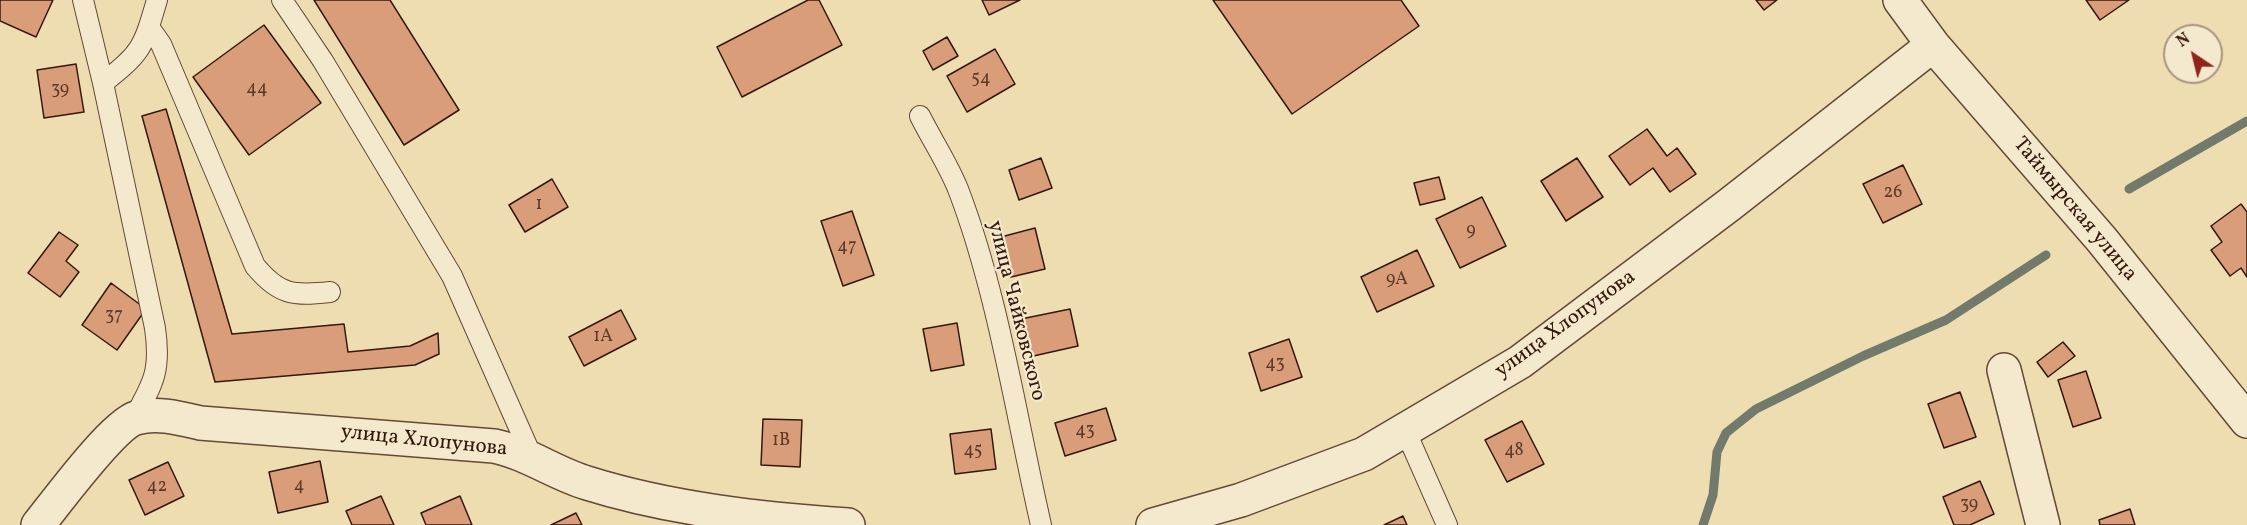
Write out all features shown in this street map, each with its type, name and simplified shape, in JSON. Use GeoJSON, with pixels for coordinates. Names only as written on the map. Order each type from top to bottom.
{"type":"FeatureCollection","features":[{"type":"Feature","properties":{"kind":"street","name":"Таймырская улица"},"geometry":{"type":"LineString","coordinates":[[1900,0],[1933,45],[2102,240],[2247,421]]}},
{"type":"Feature","properties":{"kind":"street","name":"улица Хлопунова"},"geometry":{"type":"LineString","coordinates":[[1154,525],[1241,500],[1364,454],[1406,432],[1520,362],[1729,205],[1933,45]]}},
{"type":"Feature","properties":{"kind":"street"},"geometry":{"type":"LineString","coordinates":[[2004,370],[2043,525]]}},
{"type":"Feature","properties":{"kind":"street","name":"улица Хлопунова"},"geometry":{"type":"LineString","coordinates":[[134,418],[164,415],[200,423],[494,446],[532,457],[584,482],[637,496],[789,521],[848,525]]}},
{"type":"Feature","properties":{"kind":"street"},"geometry":{"type":"LineString","coordinates":[[46,521],[77,475],[114,435],[134,418]]}},
{"type":"Feature","properties":{"kind":"lane"},"geometry":{"type":"LineString","coordinates":[[83,0],[103,83],[155,328],[159,357],[151,387],[134,418]]}},
{"type":"Feature","properties":{"kind":"lane"},"geometry":{"type":"LineString","coordinates":[[103,83],[135,57],[149,27],[157,0]]}},
{"type":"Feature","properties":{"kind":"lane"},"geometry":{"type":"LineString","coordinates":[[282,0],[323,61],[452,276],[532,457]]}},
{"type":"Feature","properties":{"kind":"lane"},"geometry":{"type":"LineString","coordinates":[[149,27],[161,44],[255,266],[265,279],[288,294],[330,292]]}},
{"type":"Feature","properties":{"kind":"lane","name":"улица Чайковского"},"geometry":{"type":"LineString","coordinates":[[920,116],[957,187],[975,239],[1041,525]]}},
{"type":"Feature","properties":{"kind":"lane"},"geometry":{"type":"LineString","coordinates":[[1406,432],[1447,525]]}},
{"type":"Feature","properties":{"kind":"building"},"geometry":{"type":"Polygon","coordinates":[[[0,0],[53,0],[36,37],[0,21],[0,0]]]}},
{"type":"Feature","properties":{"kind":"building"},"geometry":{"type":"Polygon","coordinates":[[[314,0],[390,0],[459,110],[404,145],[314,0]]]}},
{"type":"Feature","properties":{"kind":"building"},"geometry":{"type":"Polygon","coordinates":[[[808,0],[819,0],[842,45],[742,97],[717,47],[808,0]]]}},
{"type":"Feature","properties":{"kind":"building"},"geometry":{"type":"Polygon","coordinates":[[[982,0],[1020,0],[989,15],[982,0]]]}},
{"type":"Feature","properties":{"kind":"building"},"geometry":{"type":"Polygon","coordinates":[[[1213,0],[1401,0],[1419,26],[1292,114],[1213,0]]]}},
{"type":"Feature","properties":{"kind":"building"},"geometry":{"type":"Polygon","coordinates":[[[1756,0],[1777,0],[1764,10],[1756,0]]]}},
{"type":"Feature","properties":{"kind":"building"},"geometry":{"type":"Polygon","coordinates":[[[2086,0],[2129,0],[2100,20],[2086,0]]]}},
{"type":"Feature","properties":{"kind":"building"},"geometry":{"type":"Polygon","coordinates":[[[264,25],[321,103],[249,155],[193,77],[264,25]]]}},
{"type":"Feature","properties":{"kind":"building"},"geometry":{"type":"Polygon","coordinates":[[[947,37],[958,56],[933,70],[923,51],[947,37]]]}},
{"type":"Feature","properties":{"kind":"building"},"geometry":{"type":"Polygon","coordinates":[[[995,49],[1015,84],[967,112],[947,76],[995,49]]]}},
{"type":"Feature","properties":{"kind":"building"},"geometry":{"type":"Polygon","coordinates":[[[76,64],[84,112],[44,118],[37,70],[76,64]]]}},
{"type":"Feature","properties":{"kind":"building"},"geometry":{"type":"Polygon","coordinates":[[[166,109],[232,334],[344,324],[348,352],[410,346],[438,333],[439,354],[415,365],[215,382],[142,116],[166,109]]]}},
{"type":"Feature","properties":{"kind":"building"},"geometry":{"type":"Polygon","coordinates":[[[1647,129],[1667,156],[1677,148],[1696,174],[1670,192],[1653,168],[1630,185],[1609,156],[1647,129]]]}},
{"type":"Feature","properties":{"kind":"building"},"geometry":{"type":"Polygon","coordinates":[[[1041,158],[1052,188],[1019,200],[1009,170],[1041,158]]]}},
{"type":"Feature","properties":{"kind":"building"},"geometry":{"type":"Polygon","coordinates":[[[1577,158],[1603,197],[1566,221],[1541,181],[1577,158]]]}},
{"type":"Feature","properties":{"kind":"building"},"geometry":{"type":"Polygon","coordinates":[[[1903,165],[1922,204],[1883,223],[1863,184],[1903,165]]]}},
{"type":"Feature","properties":{"kind":"building"},"geometry":{"type":"Polygon","coordinates":[[[1439,177],[1445,199],[1420,205],[1414,183],[1439,177]]]}},
{"type":"Feature","properties":{"kind":"building"},"geometry":{"type":"Polygon","coordinates":[[[552,179],[568,207],[525,232],[509,205],[552,179]]]}},
{"type":"Feature","properties":{"kind":"building"},"geometry":{"type":"Polygon","coordinates":[[[1482,197],[1506,246],[1460,268],[1436,219],[1482,197]]]}},
{"type":"Feature","properties":{"kind":"building"},"geometry":{"type":"Polygon","coordinates":[[[2241,204],[2247,212],[2247,277],[2241,268],[2230,276],[2211,250],[2222,242],[2211,226],[2241,204]]]}},
{"type":"Feature","properties":{"kind":"building"},"geometry":{"type":"Polygon","coordinates":[[[852,211],[874,275],[843,286],[821,221],[852,211]]]}},
{"type":"Feature","properties":{"kind":"building"},"geometry":{"type":"Polygon","coordinates":[[[1035,228],[1045,269],[1011,277],[1001,237],[1035,228]]]}},
{"type":"Feature","properties":{"kind":"building"},"geometry":{"type":"Polygon","coordinates":[[[59,232],[78,245],[66,261],[79,272],[60,297],[28,273],[59,232]]]}},
{"type":"Feature","properties":{"kind":"building"},"geometry":{"type":"Polygon","coordinates":[[[1417,250],[1434,286],[1377,312],[1361,277],[1417,250]]]}},
{"type":"Feature","properties":{"kind":"building"},"geometry":{"type":"Polygon","coordinates":[[[111,283],[146,309],[117,350],[82,325],[111,283]]]}},
{"type":"Feature","properties":{"kind":"building"},"geometry":{"type":"Polygon","coordinates":[[[1070,309],[1078,346],[1029,357],[1021,319],[1070,309]]]}},
{"type":"Feature","properties":{"kind":"building"},"geometry":{"type":"Polygon","coordinates":[[[621,310],[636,339],[584,366],[569,337],[621,310]]]}},
{"type":"Feature","properties":{"kind":"building"},"geometry":{"type":"Polygon","coordinates":[[[957,323],[964,365],[931,371],[923,329],[957,323]]]}},
{"type":"Feature","properties":{"kind":"building"},"geometry":{"type":"Polygon","coordinates":[[[1289,339],[1302,377],[1261,391],[1249,353],[1289,339]]]}},
{"type":"Feature","properties":{"kind":"building"},"geometry":{"type":"Polygon","coordinates":[[[2063,342],[2075,356],[2048,377],[2037,362],[2063,342]]]}},
{"type":"Feature","properties":{"kind":"building"},"geometry":{"type":"Polygon","coordinates":[[[2086,371],[2101,418],[2073,427],[2058,380],[2086,371]]]}},
{"type":"Feature","properties":{"kind":"building"},"geometry":{"type":"Polygon","coordinates":[[[1960,392],[1976,437],[1944,448],[1928,404],[1960,392]]]}},
{"type":"Feature","properties":{"kind":"building"},"geometry":{"type":"Polygon","coordinates":[[[1106,408],[1116,440],[1065,456],[1055,423],[1106,408]]]}},
{"type":"Feature","properties":{"kind":"building"},"geometry":{"type":"Polygon","coordinates":[[[763,419],[802,420],[800,467],[761,465],[763,419]]]}},
{"type":"Feature","properties":{"kind":"building"},"geometry":{"type":"Polygon","coordinates":[[[1522,421],[1544,464],[1507,482],[1485,440],[1522,421]]]}},
{"type":"Feature","properties":{"kind":"building"},"geometry":{"type":"Polygon","coordinates":[[[991,429],[996,469],[955,474],[950,434],[991,429]]]}},
{"type":"Feature","properties":{"kind":"building"},"geometry":{"type":"Polygon","coordinates":[[[320,461],[328,502],[278,513],[269,472],[320,461]]]}},
{"type":"Feature","properties":{"kind":"building"},"geometry":{"type":"Polygon","coordinates":[[[168,462],[184,496],[145,515],[129,480],[168,462]]]}},
{"type":"Feature","properties":{"kind":"building"},"geometry":{"type":"Polygon","coordinates":[[[1980,481],[1994,514],[1970,525],[1954,525],[1943,497],[1980,481]]]}},
{"type":"Feature","properties":{"kind":"building"},"geometry":{"type":"Polygon","coordinates":[[[381,496],[394,525],[352,525],[346,511],[381,496]]]}},
{"type":"Feature","properties":{"kind":"building"},"geometry":{"type":"Polygon","coordinates":[[[460,496],[472,525],[426,525],[421,513],[460,496]]]}},
{"type":"Feature","properties":{"kind":"building"},"geometry":{"type":"Polygon","coordinates":[[[2130,509],[2135,525],[2100,525],[2099,520],[2130,509]]]}},
{"type":"Feature","properties":{"kind":"building"},"geometry":{"type":"Polygon","coordinates":[[[576,513],[582,525],[551,525],[576,513]]]}},
{"type":"Feature","properties":{"kind":"building"},"geometry":{"type":"Polygon","coordinates":[[[1403,516],[1407,525],[1384,525],[1403,516]]]}},
{"type":"Feature","properties":{"kind":"waterway"},"geometry":{"type":"LineString","coordinates":[[2129,189],[2247,121]]}},
{"type":"Feature","properties":{"kind":"waterway"},"geometry":{"type":"LineString","coordinates":[[1703,525],[1713,495],[1717,452],[1726,433],[1756,409],[1863,356],[1946,320],[2046,255]]}}]}
